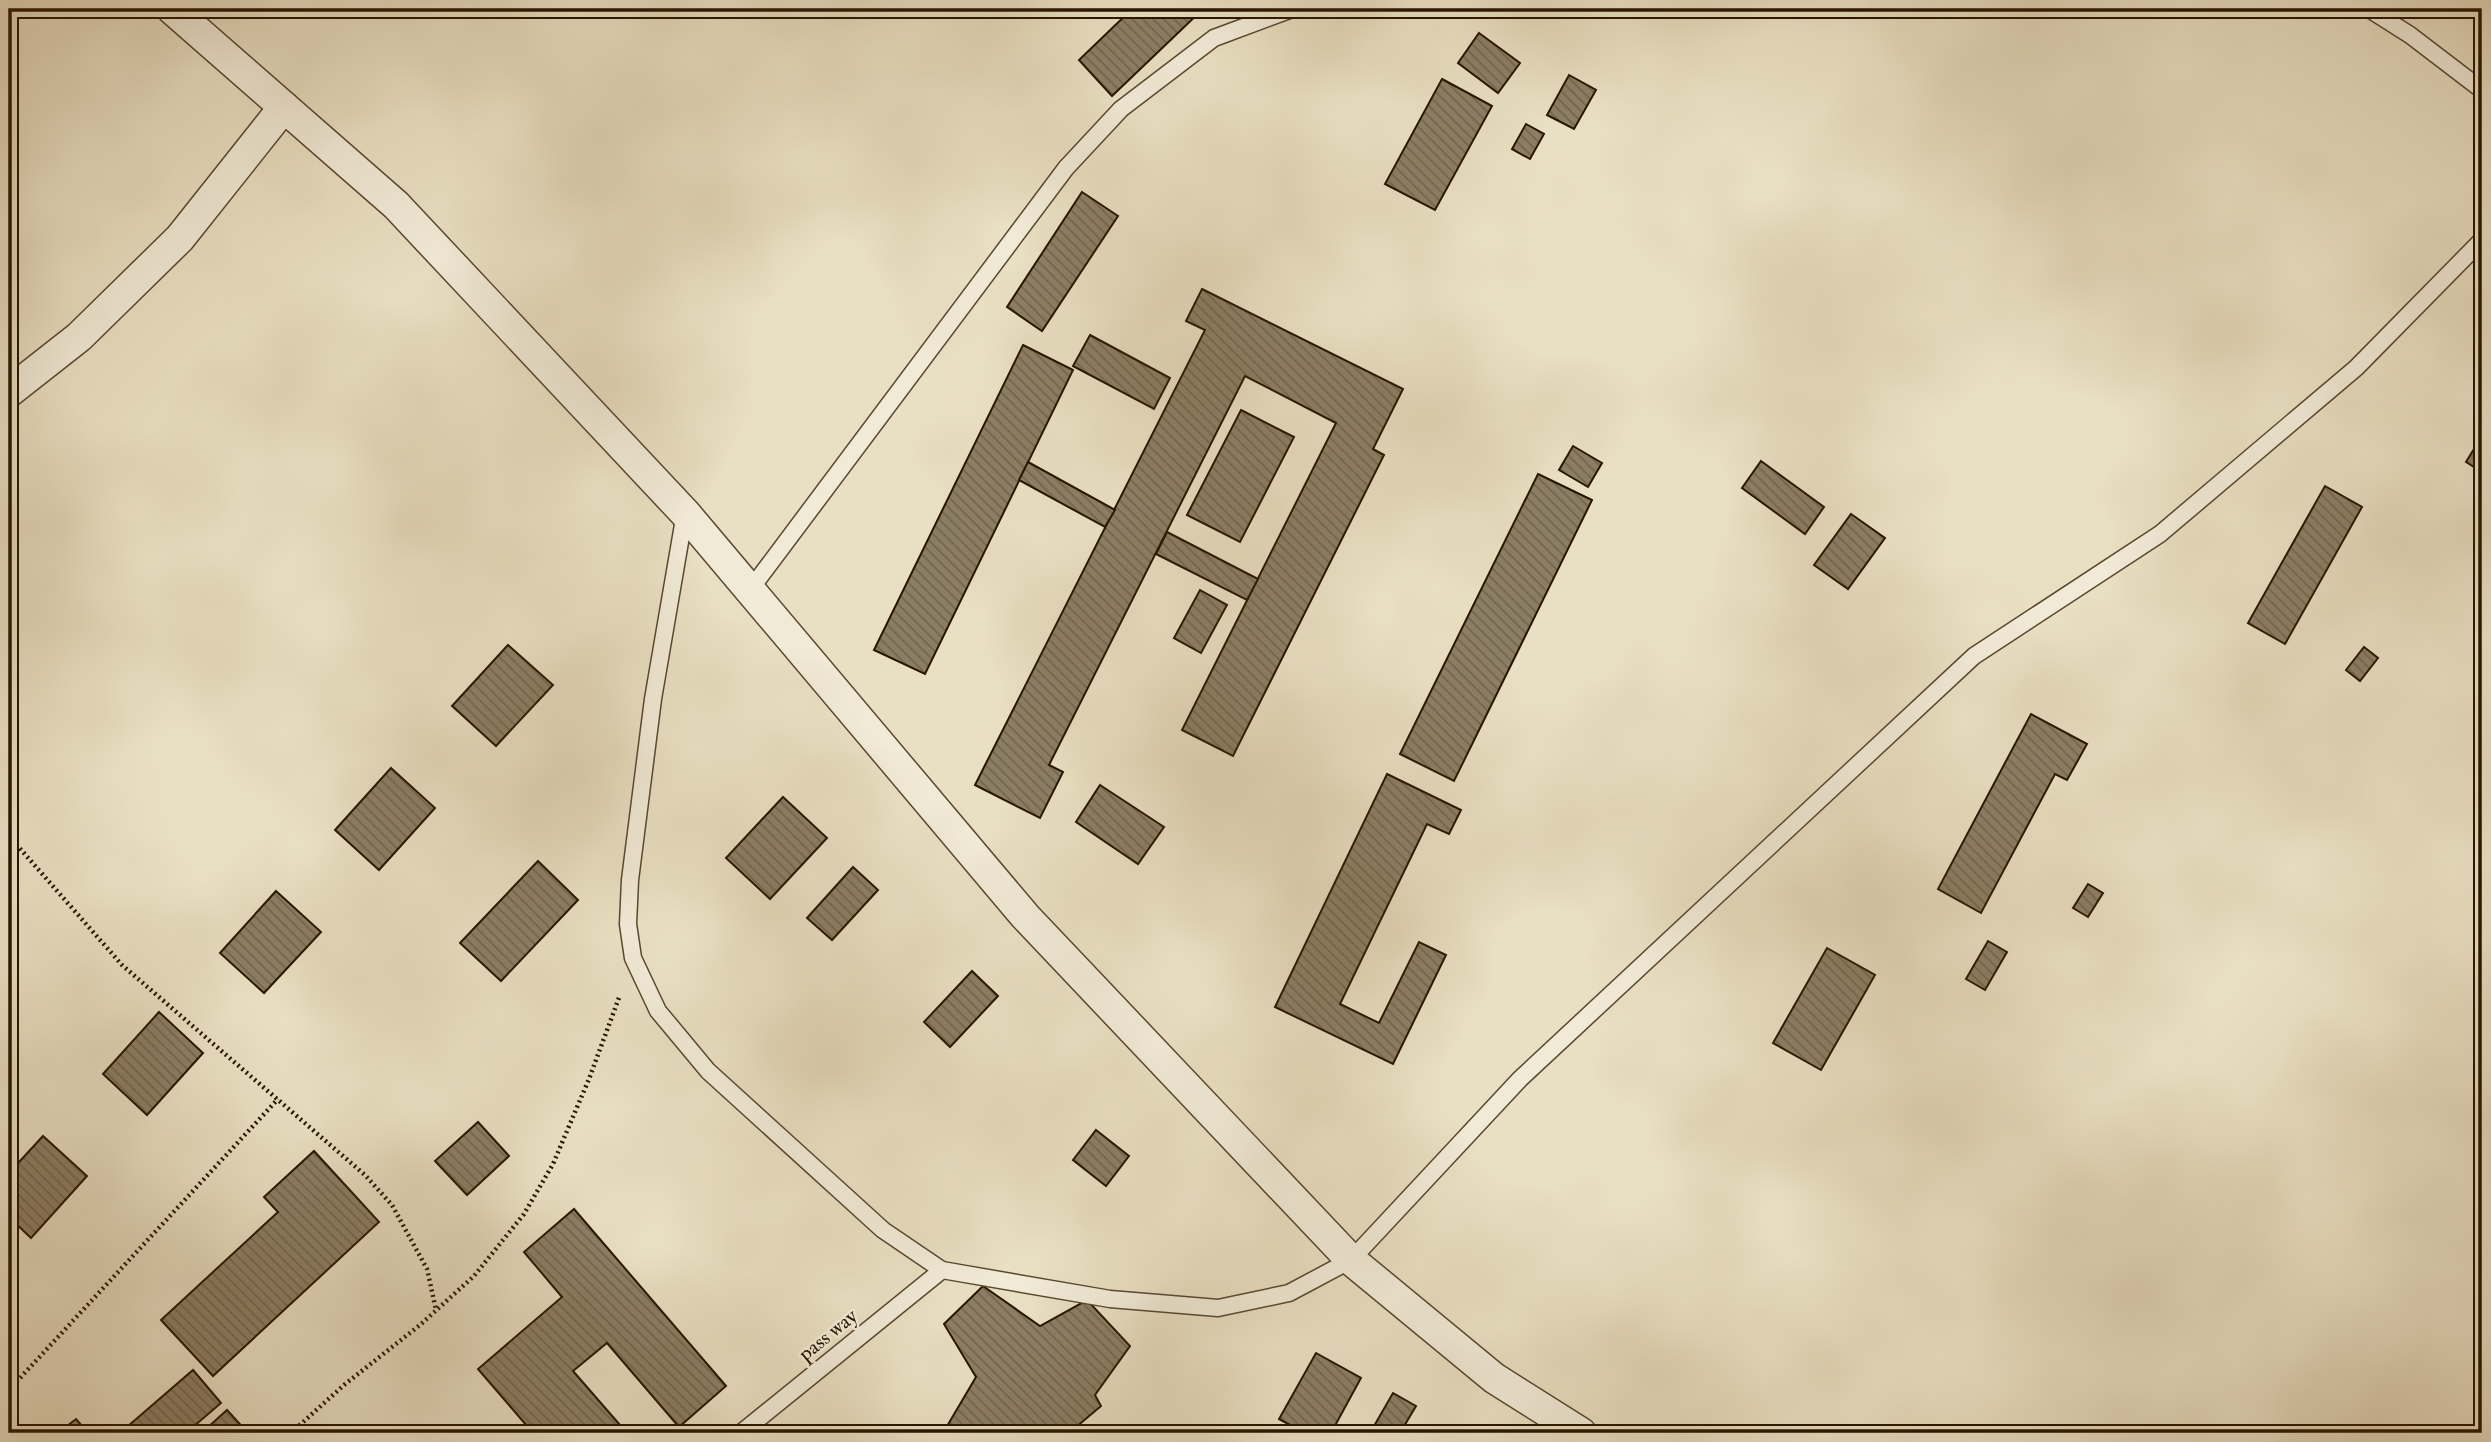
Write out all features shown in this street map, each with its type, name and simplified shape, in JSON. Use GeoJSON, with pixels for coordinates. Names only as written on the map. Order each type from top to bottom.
{"type":"FeatureCollection","features":[{"type":"Feature","properties":{"kind":"street"},"geometry":{"type":"LineString","coordinates":[[172,9],[396,205],[685,513],[1025,916],[1351,1260],[1494,1378],[1581,1433]]}},
{"type":"Feature","properties":{"kind":"street"},"geometry":{"type":"LineString","coordinates":[[9,393],[79,337],[180,238],[284,107]]}},
{"type":"Feature","properties":{"kind":"lane"},"geometry":{"type":"LineString","coordinates":[[750,590],[1058,178],[1121,108],[1214,38],[1292,9]]}},
{"type":"Feature","properties":{"kind":"lane"},"geometry":{"type":"LineString","coordinates":[[2369,9],[2410,35],[2482,90]]}},
{"type":"Feature","properties":{"kind":"lane"},"geometry":{"type":"LineString","coordinates":[[685,513],[653,699],[630,880],[628,924],[633,958],[658,1011],[709,1071],[883,1230],[942,1270],[1110,1299],[1218,1308],[1289,1293],[1351,1260],[1520,1079],[1974,656],[2160,534],[2356,368],[2482,240]]}},
{"type":"Feature","properties":{"kind":"lane","name":"pass way"},"geometry":{"type":"LineString","coordinates":[[741,1433],[942,1270]]}},
{"type":"Feature","properties":{"kind":"path"},"geometry":{"type":"LineString","coordinates":[[9,836],[122,965],[365,1175],[392,1205],[427,1269],[436,1310]]}},
{"type":"Feature","properties":{"kind":"path"},"geometry":{"type":"LineString","coordinates":[[291,1433],[474,1276],[524,1214],[553,1164],[589,1079],[633,958]]}},
{"type":"Feature","properties":{"kind":"path"},"geometry":{"type":"LineString","coordinates":[[9,1390],[278,1099]]}},
{"type":"Feature","properties":{"kind":"building"},"geometry":{"type":"Polygon","coordinates":[[[1132,9],[1203,9],[1112,96],[1079,60],[1132,9]]]}},
{"type":"Feature","properties":{"kind":"building"},"geometry":{"type":"Polygon","coordinates":[[[1479,33],[1520,63],[1498,93],[1458,63],[1479,33]]]}},
{"type":"Feature","properties":{"kind":"building"},"geometry":{"type":"Polygon","coordinates":[[[1569,75],[1596,90],[1574,129],[1547,115],[1569,75]]]}},
{"type":"Feature","properties":{"kind":"building"},"geometry":{"type":"Polygon","coordinates":[[[1442,79],[1492,106],[1435,210],[1385,184],[1442,79]]]}},
{"type":"Feature","properties":{"kind":"building"},"geometry":{"type":"Polygon","coordinates":[[[1526,124],[1544,134],[1530,159],[1512,149],[1526,124]]]}},
{"type":"Feature","properties":{"kind":"building"},"geometry":{"type":"Polygon","coordinates":[[[1082,192],[1118,216],[1042,331],[1007,307],[1082,192]]]}},
{"type":"Feature","properties":{"kind":"building"},"geometry":{"type":"Polygon","coordinates":[[[1202,289],[1403,389],[1373,449],[1384,455],[1233,756],[1182,730],[1336,423],[1245,376],[1049,765],[1063,772],[1040,818],[975,785],[1205,330],[1186,321],[1202,289]]]}},
{"type":"Feature","properties":{"kind":"building"},"geometry":{"type":"Polygon","coordinates":[[[1090,335],[1170,378],[1154,409],[1073,366],[1090,335]]]}},
{"type":"Feature","properties":{"kind":"building"},"geometry":{"type":"Polygon","coordinates":[[[1023,345],[1073,370],[925,674],[874,650],[1023,345]]]}},
{"type":"Feature","properties":{"kind":"building"},"geometry":{"type":"Polygon","coordinates":[[[1241,410],[1294,437],[1240,542],[1187,515],[1241,410]]]}},
{"type":"Feature","properties":{"kind":"building"},"geometry":{"type":"Polygon","coordinates":[[[2482,436],[2482,472],[2466,462],[2482,436]]]}},
{"type":"Feature","properties":{"kind":"building"},"geometry":{"type":"Polygon","coordinates":[[[1573,446],[1602,463],[1588,487],[1559,470],[1573,446]]]}},
{"type":"Feature","properties":{"kind":"building"},"geometry":{"type":"Polygon","coordinates":[[[1761,461],[1824,507],[1805,534],[1742,488],[1761,461]]]}},
{"type":"Feature","properties":{"kind":"building"},"geometry":{"type":"Polygon","coordinates":[[[1028,462],[1115,510],[1105,527],[1019,480],[1028,462]]]}},
{"type":"Feature","properties":{"kind":"building"},"geometry":{"type":"Polygon","coordinates":[[[1538,474],[1592,500],[1454,781],[1400,754],[1538,474]]]}},
{"type":"Feature","properties":{"kind":"building"},"geometry":{"type":"Polygon","coordinates":[[[2325,486],[2362,507],[2285,644],[2248,623],[2325,486]]]}},
{"type":"Feature","properties":{"kind":"building"},"geometry":{"type":"Polygon","coordinates":[[[1851,514],[1885,538],[1848,589],[1814,565],[1851,514]]]}},
{"type":"Feature","properties":{"kind":"building"},"geometry":{"type":"Polygon","coordinates":[[[1167,532],[1258,579],[1247,600],[1156,554],[1167,532]]]}},
{"type":"Feature","properties":{"kind":"building"},"geometry":{"type":"Polygon","coordinates":[[[1200,590],[1227,605],[1201,653],[1174,638],[1200,590]]]}},
{"type":"Feature","properties":{"kind":"building"},"geometry":{"type":"Polygon","coordinates":[[[508,645],[553,685],[496,746],[452,706],[508,645]]]}},
{"type":"Feature","properties":{"kind":"building"},"geometry":{"type":"Polygon","coordinates":[[[2364,647],[2378,658],[2360,681],[2346,670],[2364,647]]]}},
{"type":"Feature","properties":{"kind":"building"},"geometry":{"type":"Polygon","coordinates":[[[2031,714],[2087,744],[2067,780],[2055,774],[1981,913],[1938,889],[2031,714]]]}},
{"type":"Feature","properties":{"kind":"building"},"geometry":{"type":"Polygon","coordinates":[[[391,768],[435,808],[379,870],[335,830],[391,768]]]}},
{"type":"Feature","properties":{"kind":"building"},"geometry":{"type":"Polygon","coordinates":[[[1387,774],[1461,810],[1449,834],[1427,824],[1340,1004],[1379,1023],[1419,942],[1446,955],[1393,1064],[1275,1007],[1387,774]]]}},
{"type":"Feature","properties":{"kind":"building"},"geometry":{"type":"Polygon","coordinates":[[[1100,785],[1164,827],[1138,864],[1076,822],[1100,785]]]}},
{"type":"Feature","properties":{"kind":"building"},"geometry":{"type":"Polygon","coordinates":[[[783,797],[827,838],[770,899],[726,858],[783,797]]]}},
{"type":"Feature","properties":{"kind":"building"},"geometry":{"type":"Polygon","coordinates":[[[538,861],[578,900],[501,981],[460,943],[538,861]]]}},
{"type":"Feature","properties":{"kind":"building"},"geometry":{"type":"Polygon","coordinates":[[[853,867],[878,890],[832,940],[807,918],[853,867]]]}},
{"type":"Feature","properties":{"kind":"building"},"geometry":{"type":"Polygon","coordinates":[[[2088,884],[2103,893],[2088,917],[2073,908],[2088,884]]]}},
{"type":"Feature","properties":{"kind":"building"},"geometry":{"type":"Polygon","coordinates":[[[276,891],[321,932],[264,993],[220,953],[276,891]]]}},
{"type":"Feature","properties":{"kind":"building"},"geometry":{"type":"Polygon","coordinates":[[[1988,941],[2007,952],[1985,990],[1966,979],[1988,941]]]}},
{"type":"Feature","properties":{"kind":"building"},"geometry":{"type":"Polygon","coordinates":[[[1827,948],[1875,975],[1821,1070],[1773,1043],[1827,948]]]}},
{"type":"Feature","properties":{"kind":"building"},"geometry":{"type":"Polygon","coordinates":[[[972,971],[998,996],[950,1047],[924,1022],[972,971]]]}},
{"type":"Feature","properties":{"kind":"building"},"geometry":{"type":"Polygon","coordinates":[[[159,1012],[203,1053],[147,1115],[103,1074],[159,1012]]]}},
{"type":"Feature","properties":{"kind":"building"},"geometry":{"type":"Polygon","coordinates":[[[478,1122],[509,1156],[467,1195],[435,1161],[478,1122]]]}},
{"type":"Feature","properties":{"kind":"building"},"geometry":{"type":"Polygon","coordinates":[[[1096,1130],[1129,1156],[1106,1186],[1073,1160],[1096,1130]]]}},
{"type":"Feature","properties":{"kind":"building"},"geometry":{"type":"Polygon","coordinates":[[[43,1136],[87,1176],[31,1238],[9,1217],[9,1173],[43,1136]]]}},
{"type":"Feature","properties":{"kind":"building"},"geometry":{"type":"Polygon","coordinates":[[[314,1151],[379,1222],[213,1376],[161,1320],[278,1212],[264,1197],[314,1151]]]}},
{"type":"Feature","properties":{"kind":"building"},"geometry":{"type":"Polygon","coordinates":[[[574,1209],[726,1386],[679,1427],[607,1343],[573,1371],[627,1433],[533,1433],[478,1369],[562,1297],[524,1252],[574,1209]]]}},
{"type":"Feature","properties":{"kind":"building"},"geometry":{"type":"Polygon","coordinates":[[[983,1286],[1040,1326],[1087,1300],[1130,1346],[1095,1395],[1101,1406],[1069,1433],[943,1433],[976,1377],[944,1324],[983,1286]]]}},
{"type":"Feature","properties":{"kind":"building"},"geometry":{"type":"Polygon","coordinates":[[[1316,1353],[1361,1378],[1331,1433],[1305,1433],[1279,1419],[1316,1353]]]}},
{"type":"Feature","properties":{"kind":"building"},"geometry":{"type":"Polygon","coordinates":[[[193,1370],[221,1403],[186,1433],[120,1433],[193,1370]]]}},
{"type":"Feature","properties":{"kind":"building"},"geometry":{"type":"Polygon","coordinates":[[[1393,1393],[1416,1406],[1400,1433],[1370,1433],[1393,1393]]]}},
{"type":"Feature","properties":{"kind":"building"},"geometry":{"type":"Polygon","coordinates":[[[227,1410],[248,1433],[212,1433],[207,1428],[227,1410]]]}},
{"type":"Feature","properties":{"kind":"building"},"geometry":{"type":"Polygon","coordinates":[[[76,1419],[88,1433],[58,1433],[76,1419]]]}}]}
